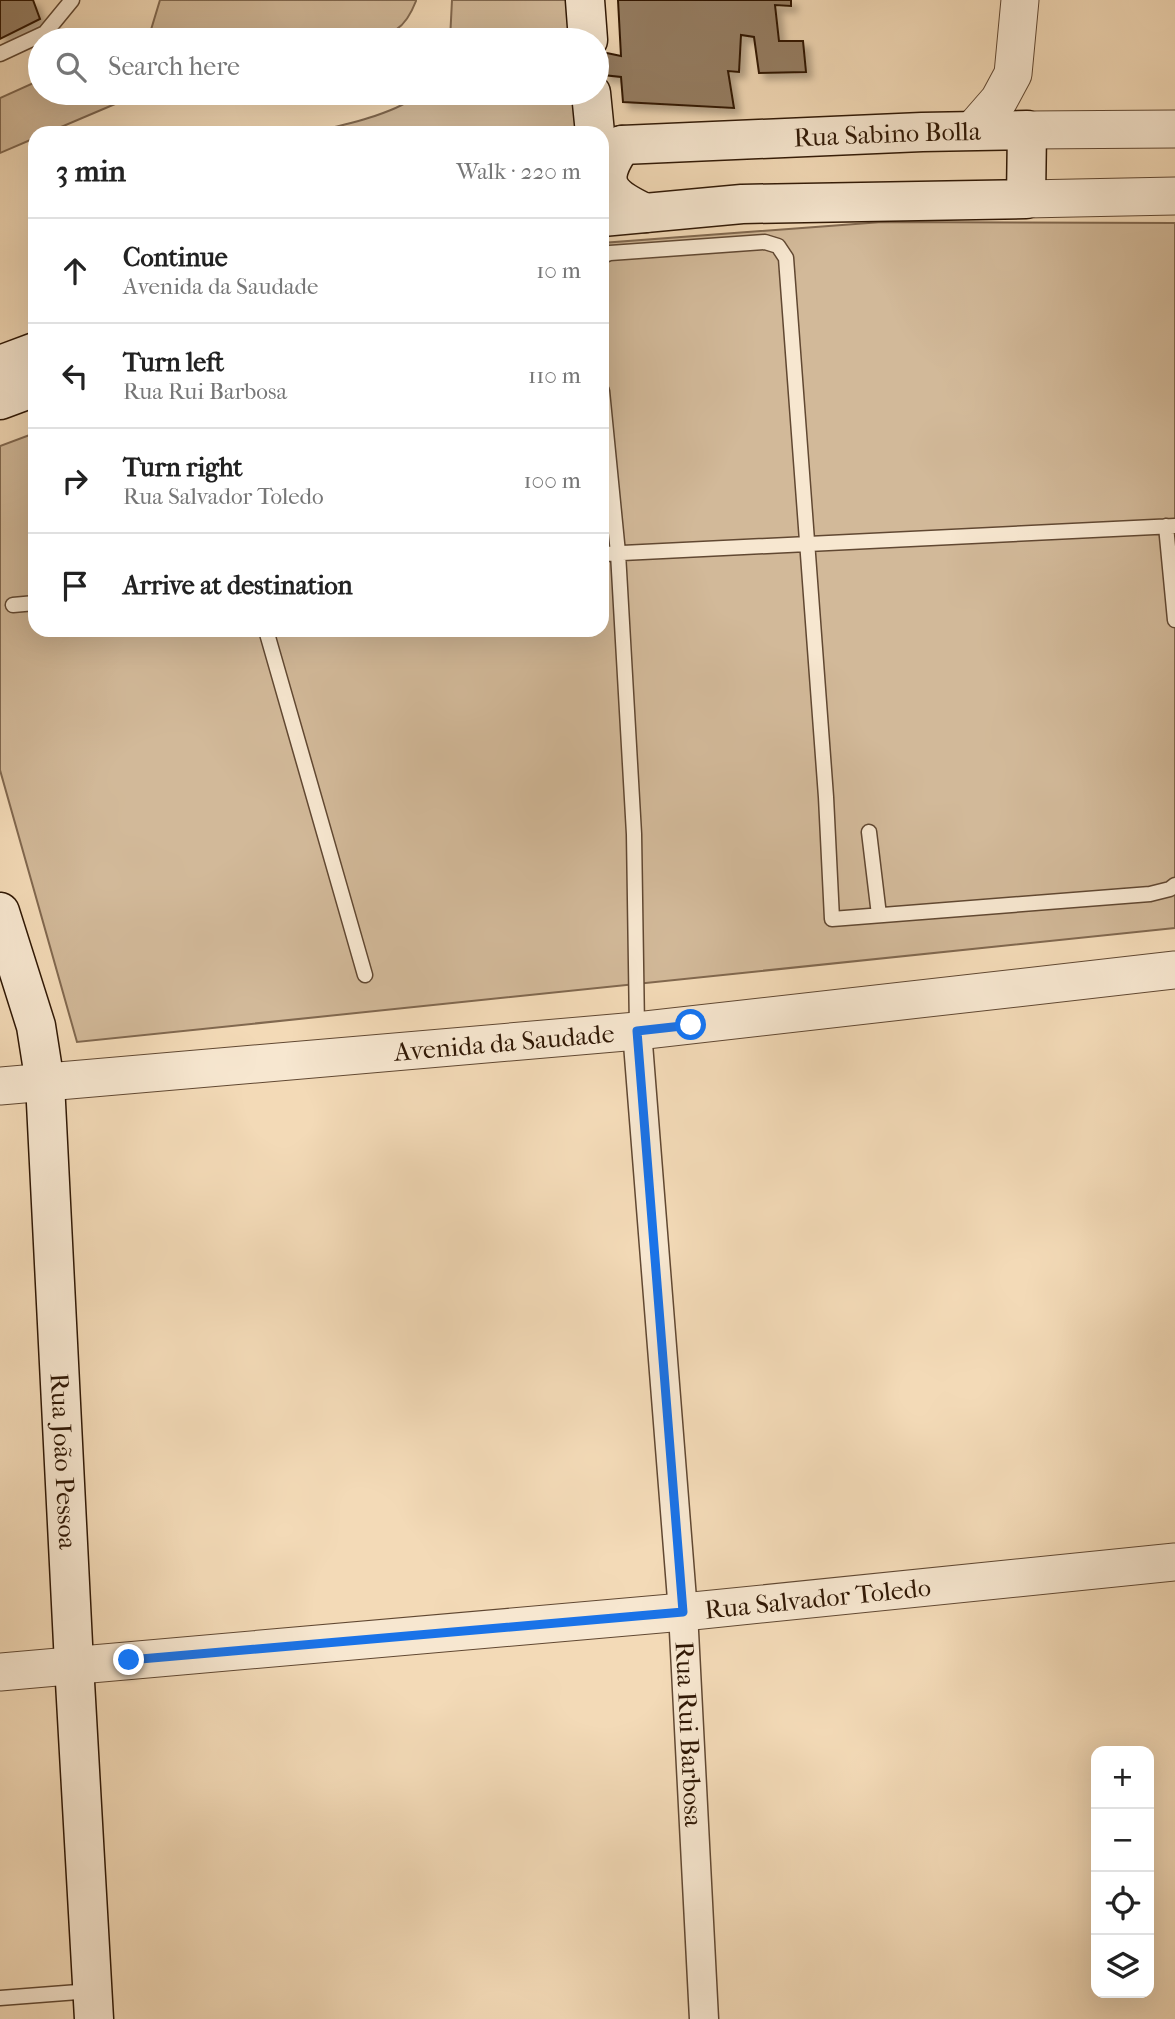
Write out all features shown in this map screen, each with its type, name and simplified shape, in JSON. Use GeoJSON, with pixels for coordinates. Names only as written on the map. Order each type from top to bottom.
{"type":"FeatureCollection","features":[{"type":"Feature","properties":{"kind":"main road"},"geometry":{"type":"LineString","coordinates":[[585,0],[587,28]]}},
{"type":"Feature","properties":{"kind":"main road"},"geometry":{"type":"LineString","coordinates":[[595,105],[601,126]]}},
{"type":"Feature","properties":{"kind":"main road"},"geometry":{"type":"LineString","coordinates":[[609,216],[742,204],[1026,199],[1027,130]]}},
{"type":"Feature","properties":{"kind":"main road","name":"Rua Sabino Bolla"},"geometry":{"type":"LineString","coordinates":[[609,144],[1027,130]]}},
{"type":"Feature","properties":{"kind":"main road"},"geometry":{"type":"LineString","coordinates":[[609,183],[611,192],[620,201],[645,213]]}},
{"type":"Feature","properties":{"kind":"main road"},"geometry":{"type":"LineString","coordinates":[[0,365],[28,355]]}},
{"type":"Feature","properties":{"kind":"main road"},"geometry":{"type":"LineString","coordinates":[[0,400],[28,390]]}},
{"type":"Feature","properties":{"kind":"main road","name":"Rua João Pessoa"},"geometry":{"type":"LineString","coordinates":[[0,912],[36,1026],[45,1083],[93,2005]]}},
{"type":"Feature","properties":{"kind":"street"},"geometry":{"type":"LineString","coordinates":[[972,131],[999,100],[1013,74],[1020,0]]}},
{"type":"Feature","properties":{"kind":"street","name":"Rua Sabino Bolla"},"geometry":{"type":"LineString","coordinates":[[1027,130],[1175,129]]}},
{"type":"Feature","properties":{"kind":"street"},"geometry":{"type":"LineString","coordinates":[[1026,199],[1175,197]]}},
{"type":"Feature","properties":{"kind":"street","name":"Avenida da Saudade"},"geometry":{"type":"LineString","coordinates":[[0,1086],[637,1031],[1175,970]]}},
{"type":"Feature","properties":{"kind":"street","name":"Rua Rui Barbosa"},"geometry":{"type":"LineString","coordinates":[[637,1031],[683,1612],[704,2019]]}},
{"type":"Feature","properties":{"kind":"street","name":"Rua Salvador Toledo"},"geometry":{"type":"LineString","coordinates":[[0,1672],[683,1612],[1175,1562]]}},
{"type":"Feature","properties":{"kind":"lane"},"geometry":{"type":"LineString","coordinates":[[49,28],[72,0]]}},
{"type":"Feature","properties":{"kind":"lane"},"geometry":{"type":"LineString","coordinates":[[0,54],[28,41]]}},
{"type":"Feature","properties":{"kind":"lane"},"geometry":{"type":"LineString","coordinates":[[609,253],[765,242],[778,246],[786,258],[826,797],[832,919],[1150,894],[1175,885]]}},
{"type":"Feature","properties":{"kind":"lane"},"geometry":{"type":"LineString","coordinates":[[609,462],[618,553],[634,834],[637,1031]]}},
{"type":"Feature","properties":{"kind":"lane"},"geometry":{"type":"LineString","coordinates":[[609,554],[1170,526],[1175,620]]}},
{"type":"Feature","properties":{"kind":"lane"},"geometry":{"type":"LineString","coordinates":[[13,605],[28,604]]}},
{"type":"Feature","properties":{"kind":"lane"},"geometry":{"type":"LineString","coordinates":[[268,637],[365,975]]}},
{"type":"Feature","properties":{"kind":"lane"},"geometry":{"type":"LineString","coordinates":[[869,832],[878,915]]}},
{"type":"Feature","properties":{"kind":"lane"},"geometry":{"type":"LineString","coordinates":[[0,1998],[93,2005]]}},
{"type":"Feature","properties":{"kind":"shaded area"},"geometry":{"type":"Polygon","coordinates":[[[160,0],[416,0],[407,19],[398,28],[152,28],[160,0]]]}},
{"type":"Feature","properties":{"kind":"shaded area"},"geometry":{"type":"Polygon","coordinates":[[[452,0],[573,0],[574,28],[451,28],[452,0]]]}},
{"type":"Feature","properties":{"kind":"shaded area"},"geometry":{"type":"Polygon","coordinates":[[[28,85],[28,105],[113,105],[63,126],[28,126],[28,141],[0,153],[0,98],[28,85]]]}},
{"type":"Feature","properties":{"kind":"shaded area"},"geometry":{"type":"Polygon","coordinates":[[[579,105],[580,126],[338,126],[397,107],[579,105]]]}},
{"type":"Feature","properties":{"kind":"shaded area"},"geometry":{"type":"Polygon","coordinates":[[[882,222],[1175,223],[1175,928],[77,1042],[0,770],[0,446],[28,436],[28,637],[609,637],[609,242],[882,222]]]}},
{"type":"Feature","properties":{"kind":"building"},"geometry":{"type":"Polygon","coordinates":[[[0,0],[33,0],[40,19],[0,39],[0,0]]]}},
{"type":"Feature","properties":{"kind":"building"},"geometry":{"type":"Polygon","coordinates":[[[618,0],[791,0],[791,6],[775,5],[779,41],[803,41],[806,72],[759,73],[754,37],[741,35],[739,72],[728,71],[734,108],[623,102],[621,77],[609,76],[609,53],[621,56],[618,0]]]}},
{"type":"Feature","properties":{"kind":"route"},"geometry":{"type":"LineString","coordinates":[[129,1660],[683,1612],[637,1031],[691,1025]]}}]}
